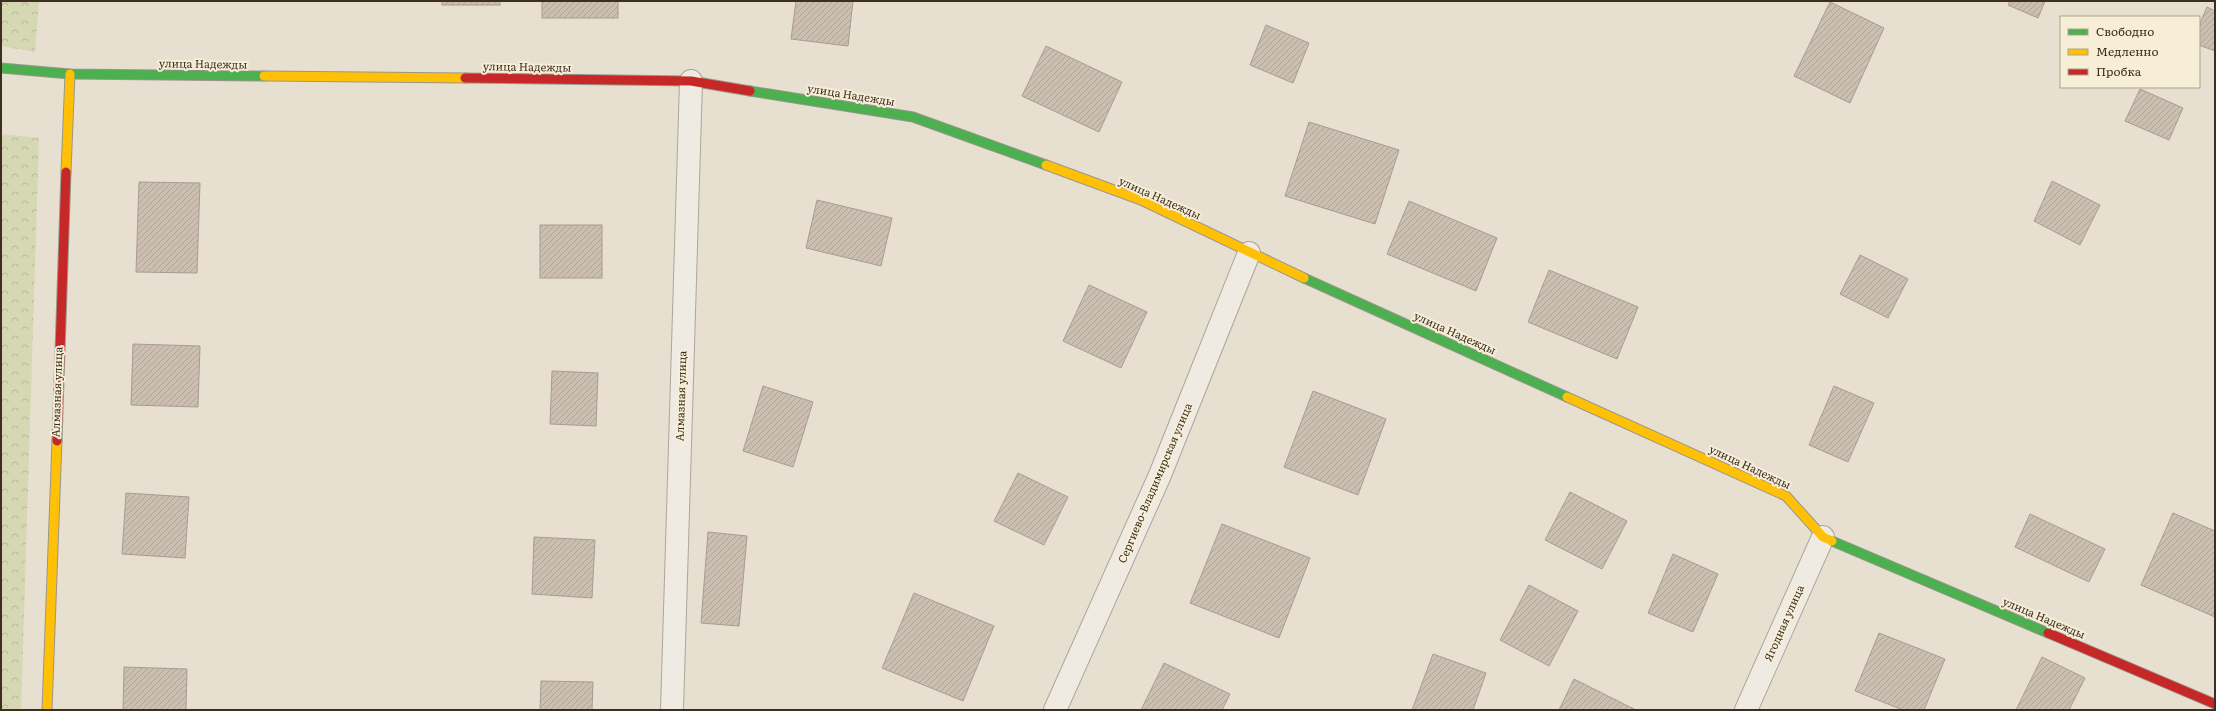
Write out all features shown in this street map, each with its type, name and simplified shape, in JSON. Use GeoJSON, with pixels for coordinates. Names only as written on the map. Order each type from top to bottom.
{"type":"FeatureCollection","features":[{"type":"Feature","properties":{"kind":"street","name":"улица Надежды"},"geometry":{"type":"LineString","coordinates":[[1,68],[70,74],[691,81],[913,117],[1141,200],[1249,253],[1786,496],[1823,537],[2215,704]]}},
{"type":"Feature","properties":{"kind":"street","name":"Алмазная улица"},"geometry":{"type":"LineString","coordinates":[[47,710],[70,74]]}},
{"type":"Feature","properties":{"kind":"street","name":"Алмазная улица"},"geometry":{"type":"LineString","coordinates":[[672,710],[691,81]]}},
{"type":"Feature","properties":{"kind":"street","name":"Сергиево-Владимирская улица"},"geometry":{"type":"LineString","coordinates":[[1055,710],[1160,475],[1249,253]]}},
{"type":"Feature","properties":{"kind":"street","name":"Ягодная улица"},"geometry":{"type":"LineString","coordinates":[[1746,710],[1823,537]]}},
{"type":"Feature","properties":{"kind":"green space"},"geometry":{"type":"Polygon","coordinates":[[[1,1],[39,1],[35,52],[1,46],[1,1]]]}},
{"type":"Feature","properties":{"kind":"green space"},"geometry":{"type":"Polygon","coordinates":[[[1,134],[39,138],[21,710],[1,710],[1,134]]]}},
{"type":"Feature","properties":{"kind":"building"},"geometry":{"type":"Polygon","coordinates":[[[442,1],[500,1],[500,5],[442,5],[442,1]]]}},
{"type":"Feature","properties":{"kind":"building"},"geometry":{"type":"Polygon","coordinates":[[[542,1],[618,1],[618,18],[542,18],[542,1]]]}},
{"type":"Feature","properties":{"kind":"building"},"geometry":{"type":"Polygon","coordinates":[[[796,1],[853,1],[848,46],[791,39],[796,1]]]}},
{"type":"Feature","properties":{"kind":"building"},"geometry":{"type":"Polygon","coordinates":[[[2010,1],[2045,1],[2038,18],[2008,5],[2010,1]]]}},
{"type":"Feature","properties":{"kind":"building"},"geometry":{"type":"Polygon","coordinates":[[[1830,2],[1884,28],[1850,103],[1794,76],[1830,2]]]}},
{"type":"Feature","properties":{"kind":"building"},"geometry":{"type":"Polygon","coordinates":[[[2207,7],[2215,11],[2215,51],[2200,45],[2200,24],[2207,7]]]}},
{"type":"Feature","properties":{"kind":"building"},"geometry":{"type":"Polygon","coordinates":[[[1266,25],[1309,43],[1293,83],[1250,65],[1266,25]]]}},
{"type":"Feature","properties":{"kind":"building"},"geometry":{"type":"Polygon","coordinates":[[[1046,46],[1122,82],[1099,132],[1022,96],[1046,46]]]}},
{"type":"Feature","properties":{"kind":"building"},"geometry":{"type":"Polygon","coordinates":[[[2140,89],[2183,108],[2169,140],[2125,121],[2140,89]]]}},
{"type":"Feature","properties":{"kind":"building"},"geometry":{"type":"Polygon","coordinates":[[[1309,122],[1399,150],[1375,224],[1285,196],[1309,122]]]}},
{"type":"Feature","properties":{"kind":"building"},"geometry":{"type":"Polygon","coordinates":[[[2052,181],[2100,205],[2080,245],[2034,221],[2052,181]]]}},
{"type":"Feature","properties":{"kind":"building"},"geometry":{"type":"Polygon","coordinates":[[[139,182],[200,183],[197,273],[136,272],[139,182]]]}},
{"type":"Feature","properties":{"kind":"building"},"geometry":{"type":"Polygon","coordinates":[[[817,200],[892,218],[881,266],[806,248],[817,200]]]}},
{"type":"Feature","properties":{"kind":"building"},"geometry":{"type":"Polygon","coordinates":[[[1409,201],[1497,238],[1476,291],[1387,254],[1409,201]]]}},
{"type":"Feature","properties":{"kind":"building"},"geometry":{"type":"Polygon","coordinates":[[[540,225],[602,225],[602,278],[540,278],[540,225]]]}},
{"type":"Feature","properties":{"kind":"building"},"geometry":{"type":"Polygon","coordinates":[[[1860,255],[1908,279],[1888,318],[1840,294],[1860,255]]]}},
{"type":"Feature","properties":{"kind":"building"},"geometry":{"type":"Polygon","coordinates":[[[1549,270],[1638,307],[1617,359],[1528,322],[1549,270]]]}},
{"type":"Feature","properties":{"kind":"building"},"geometry":{"type":"Polygon","coordinates":[[[1089,285],[1147,312],[1121,368],[1063,341],[1089,285]]]}},
{"type":"Feature","properties":{"kind":"building"},"geometry":{"type":"Polygon","coordinates":[[[133,344],[200,346],[198,407],[131,405],[133,344]]]}},
{"type":"Feature","properties":{"kind":"building"},"geometry":{"type":"Polygon","coordinates":[[[552,371],[598,373],[596,426],[550,424],[552,371]]]}},
{"type":"Feature","properties":{"kind":"building"},"geometry":{"type":"Polygon","coordinates":[[[763,386],[813,402],[793,467],[743,451],[763,386]]]}},
{"type":"Feature","properties":{"kind":"building"},"geometry":{"type":"Polygon","coordinates":[[[1834,386],[1874,403],[1848,462],[1809,445],[1834,386]]]}},
{"type":"Feature","properties":{"kind":"building"},"geometry":{"type":"Polygon","coordinates":[[[1313,391],[1386,419],[1358,495],[1284,467],[1313,391]]]}},
{"type":"Feature","properties":{"kind":"building"},"geometry":{"type":"Polygon","coordinates":[[[1018,473],[1068,497],[1044,545],[994,521],[1018,473]]]}},
{"type":"Feature","properties":{"kind":"building"},"geometry":{"type":"Polygon","coordinates":[[[1570,492],[1627,521],[1602,569],[1545,540],[1570,492]]]}},
{"type":"Feature","properties":{"kind":"building"},"geometry":{"type":"Polygon","coordinates":[[[126,493],[189,497],[185,558],[122,554],[126,493]]]}},
{"type":"Feature","properties":{"kind":"building"},"geometry":{"type":"Polygon","coordinates":[[[2173,513],[2215,531],[2215,617],[2141,585],[2173,513]]]}},
{"type":"Feature","properties":{"kind":"building"},"geometry":{"type":"Polygon","coordinates":[[[2030,514],[2105,549],[2089,582],[2015,547],[2030,514]]]}},
{"type":"Feature","properties":{"kind":"building"},"geometry":{"type":"Polygon","coordinates":[[[1222,524],[1310,558],[1279,638],[1190,603],[1222,524]]]}},
{"type":"Feature","properties":{"kind":"building"},"geometry":{"type":"Polygon","coordinates":[[[708,532],[747,536],[739,626],[701,623],[708,532]]]}},
{"type":"Feature","properties":{"kind":"building"},"geometry":{"type":"Polygon","coordinates":[[[534,537],[595,540],[592,598],[532,594],[534,537]]]}},
{"type":"Feature","properties":{"kind":"building"},"geometry":{"type":"Polygon","coordinates":[[[1673,554],[1718,574],[1693,632],[1648,613],[1673,554]]]}},
{"type":"Feature","properties":{"kind":"building"},"geometry":{"type":"Polygon","coordinates":[[[1529,585],[1578,611],[1549,666],[1500,640],[1529,585]]]}},
{"type":"Feature","properties":{"kind":"building"},"geometry":{"type":"Polygon","coordinates":[[[914,593],[994,626],[963,701],[882,668],[914,593]]]}},
{"type":"Feature","properties":{"kind":"building"},"geometry":{"type":"Polygon","coordinates":[[[1879,633],[1945,659],[1924,710],[1903,710],[1855,691],[1879,633]]]}},
{"type":"Feature","properties":{"kind":"building"},"geometry":{"type":"Polygon","coordinates":[[[1433,654],[1486,673],[1473,710],[1412,710],[1433,654]]]}},
{"type":"Feature","properties":{"kind":"building"},"geometry":{"type":"Polygon","coordinates":[[[2042,657],[2085,678],[2069,710],[2016,710],[2042,657]]]}},
{"type":"Feature","properties":{"kind":"building"},"geometry":{"type":"Polygon","coordinates":[[[1164,663],[1230,694],[1222,710],[1141,710],[1164,663]]]}},
{"type":"Feature","properties":{"kind":"building"},"geometry":{"type":"Polygon","coordinates":[[[124,667],[187,669],[186,710],[123,710],[124,667]]]}},
{"type":"Feature","properties":{"kind":"building"},"geometry":{"type":"Polygon","coordinates":[[[1574,679],[1636,710],[1559,710],[1574,679]]]}},
{"type":"Feature","properties":{"kind":"building"},"geometry":{"type":"Polygon","coordinates":[[[541,681],[593,682],[592,710],[540,710],[541,681]]]}},
{"type":"Feature","properties":{"kind":"traffic: fast"},"geometry":{"type":"LineString","coordinates":[[1,68],[70,74],[264,76]]}},
{"type":"Feature","properties":{"kind":"traffic: fast"},"geometry":{"type":"LineString","coordinates":[[750,91],[913,117],[1046,165]]}},
{"type":"Feature","properties":{"kind":"traffic: fast"},"geometry":{"type":"LineString","coordinates":[[1304,278],[1567,397]]}},
{"type":"Feature","properties":{"kind":"traffic: fast"},"geometry":{"type":"LineString","coordinates":[[1832,541],[2048,633]]}},
{"type":"Feature","properties":{"kind":"traffic: slow"},"geometry":{"type":"LineString","coordinates":[[66,172],[70,74]]}},
{"type":"Feature","properties":{"kind":"traffic: slow"},"geometry":{"type":"LineString","coordinates":[[264,76],[465,78]]}},
{"type":"Feature","properties":{"kind":"traffic: slow"},"geometry":{"type":"LineString","coordinates":[[1046,165],[1141,200],[1304,278]]}},
{"type":"Feature","properties":{"kind":"traffic: slow"},"geometry":{"type":"LineString","coordinates":[[1567,397],[1786,496],[1823,537],[1832,541]]}},
{"type":"Feature","properties":{"kind":"traffic: slow"},"geometry":{"type":"LineString","coordinates":[[47,710],[57,441]]}},
{"type":"Feature","properties":{"kind":"traffic: jam"},"geometry":{"type":"LineString","coordinates":[[465,78],[691,81],[750,91]]}},
{"type":"Feature","properties":{"kind":"traffic: jam"},"geometry":{"type":"LineString","coordinates":[[57,441],[66,172]]}},
{"type":"Feature","properties":{"kind":"traffic: jam"},"geometry":{"type":"LineString","coordinates":[[2048,633],[2215,704]]}}]}
